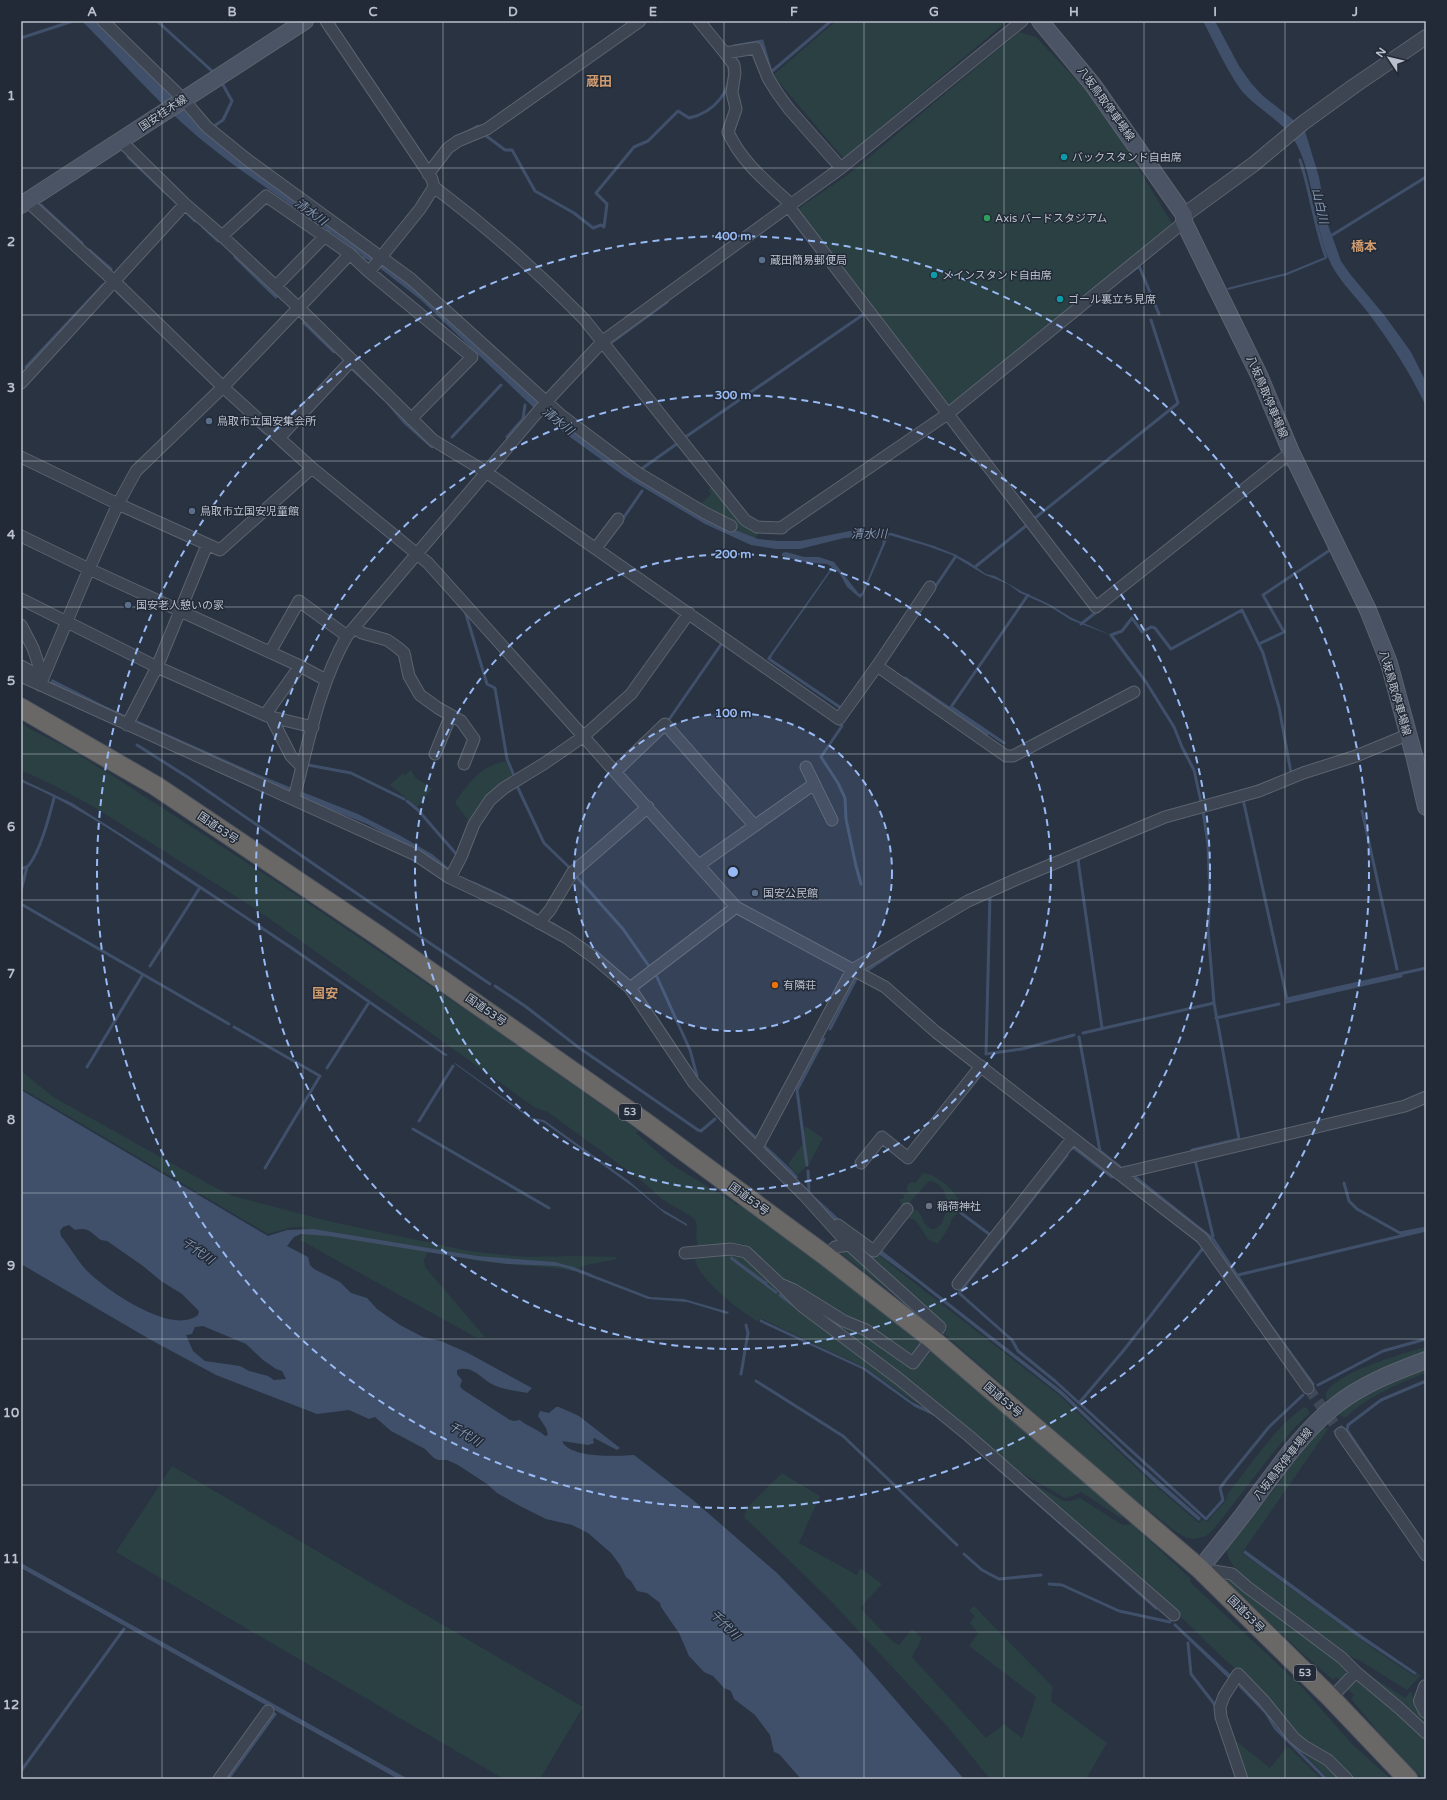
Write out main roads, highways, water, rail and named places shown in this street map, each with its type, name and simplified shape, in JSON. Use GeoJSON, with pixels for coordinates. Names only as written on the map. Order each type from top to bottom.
{"type":"FeatureCollection","features":[{"type":"Feature","properties":{"kind":"highway","name":"国道53号"},"geometry":{"type":"LineString","coordinates":[[21,708],[156,786],[379,936],[642,1120],[826,1256],[932,1339],[1200,1569],[1331,1698],[1408,1779]]}},
{"type":"Feature","properties":{"kind":"main road","name":"国安桂木線"},"geometry":{"type":"LineString","coordinates":[[24,203],[305,21]]}},
{"type":"Feature","properties":{"kind":"main road","name":"八坂鳥取停車場線"},"geometry":{"type":"LineString","coordinates":[[1040,21],[1093,85],[1184,219],[1259,375],[1291,452],[1368,610],[1389,664],[1407,735],[1421,759],[1426,807]]}},
{"type":"Feature","properties":{"kind":"main road","name":"八坂鳥取停車場線"},"geometry":{"type":"LineString","coordinates":[[1200,1569],[1292,1450],[1314,1425],[1337,1405],[1378,1378],[1426,1360]]}},
{"type":"Feature","properties":{"kind":"water","name":"清水川"},"geometry":{"type":"Polygon","coordinates":[[[82,21],[99,21],[173,96],[397,270],[540,401],[716,522],[758,539],[779,541],[800,541],[860,529],[892,533],[954,554],[986,574],[995,576],[1021,591],[1049,604],[1072,618],[1113,636],[1071,620],[1049,606],[1020,593],[1008,584],[985,575],[952,555],[889,535],[863,595],[860,598],[847,587],[840,574],[833,568],[769,660],[767,659],[832,567],[827,564],[804,562],[782,556],[782,553],[786,552],[804,557],[819,557],[834,562],[859,594],[862,593],[882,545],[884,536],[844,538],[800,549],[776,549],[751,545],[705,524],[624,476],[563,432],[534,408],[421,300],[372,262],[362,257],[363,256],[343,241],[238,168],[198,137],[153,95],[82,21]]]}},
{"type":"Feature","properties":{"kind":"water","name":"山白川"},"geometry":{"type":"Polygon","coordinates":[[[1203,21],[1215,21],[1239,66],[1251,83],[1263,96],[1305,131],[1319,177],[1327,222],[1341,261],[1385,316],[1411,352],[1426,382],[1426,406],[1407,370],[1385,336],[1340,279],[1332,266],[1321,236],[1308,175],[1297,145],[1292,137],[1278,122],[1255,104],[1241,90],[1203,21]]]}},
{"type":"Feature","properties":{"kind":"water"},"geometry":{"type":"Polygon","coordinates":[[[1325,257],[1326,259],[1287,275],[1228,290],[1227,288],[1286,273],[1325,257]]]}},
{"type":"Feature","properties":{"kind":"water"},"geometry":{"type":"Polygon","coordinates":[[[52,679],[105,706],[257,774],[358,814],[432,854],[450,869],[448,872],[426,856],[367,824],[301,798],[50,683],[52,679]]]}},
{"type":"Feature","properties":{"kind":"water"},"geometry":{"type":"Polygon","coordinates":[[[21,779],[72,803],[159,858],[293,947],[448,1055],[445,1056],[260,928],[113,832],[71,806],[26,784],[21,781],[21,779]]]}},
{"type":"Feature","properties":{"kind":"water"},"geometry":{"type":"Polygon","coordinates":[[[469,880],[523,905],[546,921],[553,922],[598,951],[629,979],[658,1017],[703,1086],[798,1177],[795,1180],[714,1102],[614,969],[467,883],[469,880]]]}},
{"type":"Feature","properties":{"kind":"water"},"geometry":{"type":"Polygon","coordinates":[[[455,1063],[532,1118],[544,1120],[629,1181],[660,1208],[687,1224],[687,1226],[664,1213],[636,1189],[543,1122],[532,1120],[455,1063]]]}},
{"type":"Feature","properties":{"kind":"water","name":"千代川"},"geometry":{"type":"Polygon","coordinates":[[[21,1090],[268,1236],[287,1230],[313,1229],[477,1256],[555,1262],[576,1268],[574,1270],[558,1266],[508,1264],[477,1260],[329,1236],[301,1234],[294,1237],[287,1246],[308,1257],[310,1265],[314,1269],[340,1282],[351,1293],[367,1298],[377,1309],[400,1325],[423,1337],[441,1341],[468,1353],[532,1388],[527,1393],[508,1389],[491,1384],[478,1374],[468,1369],[457,1370],[457,1374],[462,1380],[460,1386],[462,1389],[510,1420],[520,1420],[545,1436],[548,1435],[546,1428],[538,1416],[540,1411],[549,1413],[556,1407],[559,1407],[579,1416],[620,1448],[617,1450],[594,1438],[594,1443],[588,1445],[562,1441],[567,1447],[584,1454],[606,1456],[634,1455],[693,1500],[777,1573],[852,1650],[964,1779],[801,1779],[779,1754],[774,1752],[770,1735],[755,1715],[734,1699],[731,1691],[724,1688],[713,1676],[704,1672],[689,1656],[679,1633],[661,1607],[660,1603],[647,1593],[637,1591],[611,1553],[588,1533],[572,1525],[546,1519],[520,1506],[497,1493],[487,1484],[458,1465],[447,1460],[438,1460],[434,1458],[425,1449],[391,1431],[375,1417],[369,1419],[349,1410],[317,1414],[216,1375],[151,1340],[21,1264],[21,1090]],[[69,1225],[63,1227],[60,1231],[61,1236],[87,1271],[109,1289],[140,1308],[172,1320],[187,1320],[198,1315],[199,1311],[182,1294],[161,1281],[143,1266],[107,1241],[101,1240],[90,1231],[84,1229],[75,1230],[69,1225]],[[203,1326],[195,1327],[192,1334],[186,1335],[193,1351],[205,1361],[240,1366],[249,1371],[268,1376],[274,1380],[286,1379],[282,1371],[276,1369],[263,1360],[246,1344],[203,1326]]]}},
{"type":"Feature","properties":{"kind":"water"},"geometry":{"type":"Polygon","coordinates":[[[799,1182],[847,1226],[880,1249],[1062,1391],[1128,1454],[1201,1518],[1199,1521],[1159,1487],[1061,1395],[916,1281],[845,1230],[797,1183],[799,1182]]]}},
{"type":"Feature","properties":{"kind":"water"},"geometry":{"type":"Polygon","coordinates":[[[731,1256],[768,1282],[767,1284],[778,1292],[776,1294],[730,1259],[731,1256]]]}},
{"type":"Feature","properties":{"kind":"water"},"geometry":{"type":"Polygon","coordinates":[[[588,1273],[650,1297],[684,1299],[729,1312],[727,1314],[687,1302],[648,1299],[588,1276],[588,1273]]]}},
{"type":"Feature","properties":{"kind":"water"},"geometry":{"type":"Polygon","coordinates":[[[760,1319],[867,1369],[912,1402],[933,1412],[1009,1475],[1006,1477],[941,1419],[915,1407],[862,1369],[760,1322],[760,1319]]]}},
{"type":"Feature","properties":{"kind":"water"},"geometry":{"type":"Polygon","coordinates":[[[1018,1482],[1159,1607],[1156,1610],[1016,1486],[1018,1482]]]}},
{"type":"Feature","properties":{"kind":"water"},"geometry":{"type":"Polygon","coordinates":[[[1245,1550],[1357,1632],[1417,1673],[1415,1675],[1355,1635],[1243,1553],[1245,1550]]]}},
{"type":"Feature","properties":{"kind":"water"},"geometry":{"type":"Polygon","coordinates":[[[21,1563],[408,1779],[398,1779],[21,1568],[21,1563]]]}},
{"type":"Feature","properties":{"kind":"water"},"geometry":{"type":"Polygon","coordinates":[[[1175,1623],[1231,1675],[1228,1678],[1173,1625],[1175,1623]]]}},
{"type":"Feature","properties":{"kind":"water"},"geometry":{"type":"Polygon","coordinates":[[[1239,1683],[1266,1712],[1276,1727],[1328,1779],[1324,1779],[1274,1729],[1265,1714],[1239,1687],[1239,1683]]]}},
{"type":"Feature","properties":{"kind":"waterway"},"geometry":{"type":"LineString","coordinates":[[21,38],[73,21]]}},
{"type":"Feature","properties":{"kind":"waterway"},"geometry":{"type":"LineString","coordinates":[[157,21],[212,71]]}},
{"type":"Feature","properties":{"kind":"waterway"},"geometry":{"type":"LineString","coordinates":[[734,46],[762,41],[771,72],[831,21]]}},
{"type":"Feature","properties":{"kind":"waterway"},"geometry":{"type":"LineString","coordinates":[[485,135],[505,150],[512,150],[535,191],[574,213],[593,228],[601,225],[604,227],[607,204],[596,193],[634,147],[648,141],[678,111],[689,118],[714,106],[725,91],[728,83],[728,64]]}},
{"type":"Feature","properties":{"kind":"waterway"},"geometry":{"type":"LineString","coordinates":[[211,128],[223,120],[232,101],[222,83]]}},
{"type":"Feature","properties":{"kind":"waterway"},"geometry":{"type":"LineString","coordinates":[[469,131],[478,126]]}},
{"type":"Feature","properties":{"kind":"waterway"},"geometry":{"type":"LineString","coordinates":[[128,157],[168,195]]}},
{"type":"Feature","properties":{"kind":"waterway","name":"山白川"},"geometry":{"type":"LineString","coordinates":[[1300,160],[1318,233],[1326,257]]}},
{"type":"Feature","properties":{"kind":"waterway"},"geometry":{"type":"LineString","coordinates":[[1329,237],[1426,177]]}},
{"type":"Feature","properties":{"kind":"waterway"},"geometry":{"type":"LineString","coordinates":[[41,205],[82,243]]}},
{"type":"Feature","properties":{"kind":"waterway"},"geometry":{"type":"LineString","coordinates":[[186,212],[195,221]]}},
{"type":"Feature","properties":{"kind":"waterway"},"geometry":{"type":"LineString","coordinates":[[203,227],[218,241]]}},
{"type":"Feature","properties":{"kind":"waterway"},"geometry":{"type":"LineString","coordinates":[[89,250],[111,269]]}},
{"type":"Feature","properties":{"kind":"waterway"},"geometry":{"type":"LineString","coordinates":[[235,257],[276,297]]}},
{"type":"Feature","properties":{"kind":"waterway"},"geometry":{"type":"LineString","coordinates":[[1126,276],[1139,266],[1159,314]]}},
{"type":"Feature","properties":{"kind":"waterway"},"geometry":{"type":"LineString","coordinates":[[26,367],[103,285]]}},
{"type":"Feature","properties":{"kind":"waterway"},"geometry":{"type":"LineString","coordinates":[[117,292],[156,329]]}},
{"type":"Feature","properties":{"kind":"waterway"},"geometry":{"type":"LineString","coordinates":[[612,342],[667,302]]}},
{"type":"Feature","properties":{"kind":"waterway"},"geometry":{"type":"LineString","coordinates":[[687,436],[864,314]]}},
{"type":"Feature","properties":{"kind":"waterway"},"geometry":{"type":"LineString","coordinates":[[1151,320],[1178,403]]}},
{"type":"Feature","properties":{"kind":"waterway"},"geometry":{"type":"LineString","coordinates":[[304,323],[334,352]]}},
{"type":"Feature","properties":{"kind":"waterway"},"geometry":{"type":"LineString","coordinates":[[352,369],[384,399]]}},
{"type":"Feature","properties":{"kind":"waterway"},"geometry":{"type":"LineString","coordinates":[[452,437],[501,385]]}},
{"type":"Feature","properties":{"kind":"waterway"},"geometry":{"type":"LineString","coordinates":[[388,403],[405,423],[432,447]]}},
{"type":"Feature","properties":{"kind":"waterway"},"geometry":{"type":"LineString","coordinates":[[1035,518],[1177,404]]}},
{"type":"Feature","properties":{"kind":"waterway"},"geometry":{"type":"LineString","coordinates":[[507,437],[523,419],[525,405]]}},
{"type":"Feature","properties":{"kind":"waterway"},"geometry":{"type":"LineString","coordinates":[[247,416],[265,433]]}},
{"type":"Feature","properties":{"kind":"waterway"},"geometry":{"type":"LineString","coordinates":[[640,470],[678,443]]}},
{"type":"Feature","properties":{"kind":"waterway"},"geometry":{"type":"LineString","coordinates":[[279,445],[290,455]]}},
{"type":"Feature","properties":{"kind":"waterway"},"geometry":{"type":"LineString","coordinates":[[1281,465],[1286,464],[1292,468]]}},
{"type":"Feature","properties":{"kind":"waterway"},"geometry":{"type":"LineString","coordinates":[[622,520],[642,491]]}},
{"type":"Feature","properties":{"kind":"waterway"},"geometry":{"type":"LineString","coordinates":[[975,567],[1027,525]]}},
{"type":"Feature","properties":{"kind":"waterway"},"geometry":{"type":"LineString","coordinates":[[1259,644],[1284,632],[1263,595],[1330,550],[1329,548]]}},
{"type":"Feature","properties":{"kind":"waterway"},"geometry":{"type":"LineString","coordinates":[[933,590],[956,556]]}},
{"type":"Feature","properties":{"kind":"waterway"},"geometry":{"type":"LineString","coordinates":[[1004,743],[951,707],[1028,595]]}},
{"type":"Feature","properties":{"kind":"waterway"},"geometry":{"type":"LineString","coordinates":[[1081,624],[1099,610]]}},
{"type":"Feature","properties":{"kind":"waterway"},"geometry":{"type":"LineString","coordinates":[[1201,802],[1194,770],[1174,727],[1146,682],[1111,635],[1122,631],[1132,618],[1142,632],[1151,627],[1155,628],[1171,649],[1242,610],[1263,653],[1279,707],[1291,773],[1255,787]]}},
{"type":"Feature","properties":{"kind":"waterway"},"geometry":{"type":"LineString","coordinates":[[465,611],[487,684],[495,688],[507,759],[515,778]]}},
{"type":"Feature","properties":{"kind":"waterway"},"geometry":{"type":"LineString","coordinates":[[668,721],[722,643]]}},
{"type":"Feature","properties":{"kind":"waterway"},"geometry":{"type":"LineString","coordinates":[[770,657],[769,659],[841,708]]}},
{"type":"Feature","properties":{"kind":"waterway"},"geometry":{"type":"LineString","coordinates":[[905,678],[987,734]]}},
{"type":"Feature","properties":{"kind":"waterway"},"geometry":{"type":"LineString","coordinates":[[838,723],[842,726],[821,757],[838,783],[845,798],[846,819],[861,884]]}},
{"type":"Feature","properties":{"kind":"waterway"},"geometry":{"type":"LineString","coordinates":[[137,745],[189,778],[490,984]]}},
{"type":"Feature","properties":{"kind":"waterway"},"geometry":{"type":"LineString","coordinates":[[308,765],[351,773],[404,799]]}},
{"type":"Feature","properties":{"kind":"waterway"},"geometry":{"type":"LineString","coordinates":[[516,784],[544,843],[572,870]]}},
{"type":"Feature","properties":{"kind":"waterway"},"geometry":{"type":"LineString","coordinates":[[21,869],[29,865],[37,850],[44,833],[54,798]]}},
{"type":"Feature","properties":{"kind":"waterway"},"geometry":{"type":"LineString","coordinates":[[1243,799],[1287,999],[1426,968]]}},
{"type":"Feature","properties":{"kind":"waterway"},"geometry":{"type":"LineString","coordinates":[[407,801],[418,810],[457,855]]}},
{"type":"Feature","properties":{"kind":"waterway"},"geometry":{"type":"LineString","coordinates":[[1362,811],[1397,969]]}},
{"type":"Feature","properties":{"kind":"waterway"},"geometry":{"type":"LineString","coordinates":[[1192,1150],[1239,1139],[1214,1003],[1208,929],[1210,899],[1208,844],[1203,812]]}},
{"type":"Feature","properties":{"kind":"waterway"},"geometry":{"type":"LineString","coordinates":[[1081,857],[1078,858],[1079,867],[1102,1028]]}},
{"type":"Feature","properties":{"kind":"waterway"},"geometry":{"type":"LineString","coordinates":[[21,891],[27,867]]}},
{"type":"Feature","properties":{"kind":"waterway"},"geometry":{"type":"LineString","coordinates":[[576,876],[623,929],[651,969]]}},
{"type":"Feature","properties":{"kind":"waterway"},"geometry":{"type":"LineString","coordinates":[[150,966],[199,889]]}},
{"type":"Feature","properties":{"kind":"waterway"},"geometry":{"type":"LineString","coordinates":[[990,895],[986,1054],[1022,1049],[1074,1035]]}},
{"type":"Feature","properties":{"kind":"waterway"},"geometry":{"type":"LineString","coordinates":[[21,904],[229,1024]]}},
{"type":"Feature","properties":{"kind":"waterway"},"geometry":{"type":"LineString","coordinates":[[866,971],[909,942]]}},
{"type":"Feature","properties":{"kind":"waterway"},"geometry":{"type":"LineString","coordinates":[[87,1067],[142,976]]}},
{"type":"Feature","properties":{"kind":"waterway"},"geometry":{"type":"LineString","coordinates":[[1287,1002],[1401,976]]}},
{"type":"Feature","properties":{"kind":"waterway"},"geometry":{"type":"LineString","coordinates":[[657,977],[690,1050],[697,1076]]}},
{"type":"Feature","properties":{"kind":"waterway"},"geometry":{"type":"LineString","coordinates":[[830,1029],[856,979]]}},
{"type":"Feature","properties":{"kind":"waterway"},"geometry":{"type":"LineString","coordinates":[[495,986],[525,1006],[578,1047],[698,1130],[701,1131],[715,1119]]}},
{"type":"Feature","properties":{"kind":"waterway"},"geometry":{"type":"LineString","coordinates":[[1083,1033],[1214,1003]]}},
{"type":"Feature","properties":{"kind":"waterway"},"geometry":{"type":"LineString","coordinates":[[327,1068],[368,1004]]}},
{"type":"Feature","properties":{"kind":"waterway"},"geometry":{"type":"LineString","coordinates":[[1216,1018],[1279,1004]]}},
{"type":"Feature","properties":{"kind":"waterway"},"geometry":{"type":"LineString","coordinates":[[234,1027],[320,1076],[265,1168]]}},
{"type":"Feature","properties":{"kind":"waterway"},"geometry":{"type":"LineString","coordinates":[[1079,1037],[1100,1151],[1120,1167]]}},
{"type":"Feature","properties":{"kind":"waterway"},"geometry":{"type":"LineString","coordinates":[[807,1165],[797,1090],[824,1039]]}},
{"type":"Feature","properties":{"kind":"waterway"},"geometry":{"type":"LineString","coordinates":[[419,1121],[453,1066]]}},
{"type":"Feature","properties":{"kind":"waterway"},"geometry":{"type":"LineString","coordinates":[[413,1129],[549,1208]]}},
{"type":"Feature","properties":{"kind":"waterway"},"geometry":{"type":"LineString","coordinates":[[1071,1149],[1073,1147],[1112,1177]]}},
{"type":"Feature","properties":{"kind":"waterway"},"geometry":{"type":"LineString","coordinates":[[1067,1155],[959,1293],[1012,1340],[1018,1351],[1055,1381],[1206,1519],[1223,1500],[1220,1488],[1226,1480],[1269,1427],[1303,1395]]}},
{"type":"Feature","properties":{"kind":"waterway"},"geometry":{"type":"LineString","coordinates":[[1196,1159],[1213,1236],[1211,1238]]}},
{"type":"Feature","properties":{"kind":"waterway"},"geometry":{"type":"LineString","coordinates":[[808,1171],[809,1193]]}},
{"type":"Feature","properties":{"kind":"waterway"},"geometry":{"type":"LineString","coordinates":[[1135,1177],[1213,1239],[1268,1322],[1313,1384]]}},
{"type":"Feature","properties":{"kind":"waterway"},"geometry":{"type":"LineString","coordinates":[[1344,1183],[1349,1201],[1357,1209],[1400,1233],[1426,1228]]}},
{"type":"Feature","properties":{"kind":"waterway"},"geometry":{"type":"LineString","coordinates":[[961,1213],[989,1234]]}},
{"type":"Feature","properties":{"kind":"waterway"},"geometry":{"type":"LineString","coordinates":[[1238,1275],[1426,1230]]}},
{"type":"Feature","properties":{"kind":"waterway"},"geometry":{"type":"LineString","coordinates":[[1079,1403],[1124,1350],[1203,1248]]}},
{"type":"Feature","properties":{"kind":"waterway"},"geometry":{"type":"LineString","coordinates":[[571,1268],[590,1275]]}},
{"type":"Feature","properties":{"kind":"waterway"},"geometry":{"type":"LineString","coordinates":[[780,1295],[797,1308]]}},
{"type":"Feature","properties":{"kind":"waterway"},"geometry":{"type":"LineString","coordinates":[[741,1374],[748,1333],[746,1325]]}},
{"type":"Feature","properties":{"kind":"waterway"},"geometry":{"type":"LineString","coordinates":[[1318,1385],[1383,1351],[1426,1339]]}},
{"type":"Feature","properties":{"kind":"waterway"},"geometry":{"type":"LineString","coordinates":[[756,1381],[843,1436],[957,1545]]}},
{"type":"Feature","properties":{"kind":"waterway"},"geometry":{"type":"LineString","coordinates":[[1385,1487],[1347,1430],[1348,1425],[1381,1400],[1426,1381]]}},
{"type":"Feature","properties":{"kind":"waterway"},"geometry":{"type":"LineString","coordinates":[[964,1554],[982,1570],[999,1579],[1041,1575]]}},
{"type":"Feature","properties":{"kind":"waterway"},"geometry":{"type":"LineString","coordinates":[[1049,1584],[1062,1585],[1119,1611],[1170,1622]]}},
{"type":"Feature","properties":{"kind":"waterway"},"geometry":{"type":"LineString","coordinates":[[21,1771],[124,1629]]}},
{"type":"Feature","properties":{"kind":"waterway"},"geometry":{"type":"LineString","coordinates":[[1188,1643],[1191,1674],[1215,1705]]}},
{"type":"Feature","properties":{"kind":"waterway"},"geometry":{"type":"LineString","coordinates":[[228,1779],[275,1714]]}},
{"type":"Feature","properties":{"kind":"tunnel"},"geometry":{"type":"LineString","coordinates":[[1308,1388],[1341,1433]]}},
{"type":"Feature","properties":{"kind":"place","name":"バックスタンド自由席"},"geometry":{"type":"Point","coordinates":[1064,157]}},
{"type":"Feature","properties":{"kind":"place","name":"Axis バードスタジアム"},"geometry":{"type":"Point","coordinates":[987,218]}},
{"type":"Feature","properties":{"kind":"place","name":"蔵田簡易郵便局"},"geometry":{"type":"Point","coordinates":[762,260]}},
{"type":"Feature","properties":{"kind":"place","name":"メインスタンド自由席"},"geometry":{"type":"Point","coordinates":[934,275]}},
{"type":"Feature","properties":{"kind":"place","name":"ゴール裏立ち見席"},"geometry":{"type":"Point","coordinates":[1060,299]}},
{"type":"Feature","properties":{"kind":"place","name":"鳥取市立国安集会所"},"geometry":{"type":"Point","coordinates":[209,421]}},
{"type":"Feature","properties":{"kind":"place","name":"鳥取市立国安児童館"},"geometry":{"type":"Point","coordinates":[192,511]}},
{"type":"Feature","properties":{"kind":"place","name":"国安老人憩いの家"},"geometry":{"type":"Point","coordinates":[128,605]}},
{"type":"Feature","properties":{"kind":"place","name":"国安公民館"},"geometry":{"type":"Point","coordinates":[755,893]}},
{"type":"Feature","properties":{"kind":"place","name":"有隣荘"},"geometry":{"type":"Point","coordinates":[775,985]}},
{"type":"Feature","properties":{"kind":"place","name":"稲荷神社"},"geometry":{"type":"Point","coordinates":[929,1206]}},
{"type":"Feature","properties":{"kind":"district","name":"蔵田"},"geometry":{"type":"Point","coordinates":[599,82]}},
{"type":"Feature","properties":{"kind":"district","name":"橋本"},"geometry":{"type":"Point","coordinates":[1364,247]}},
{"type":"Feature","properties":{"kind":"district","name":"国安"},"geometry":{"type":"Point","coordinates":[325,994]}}]}
